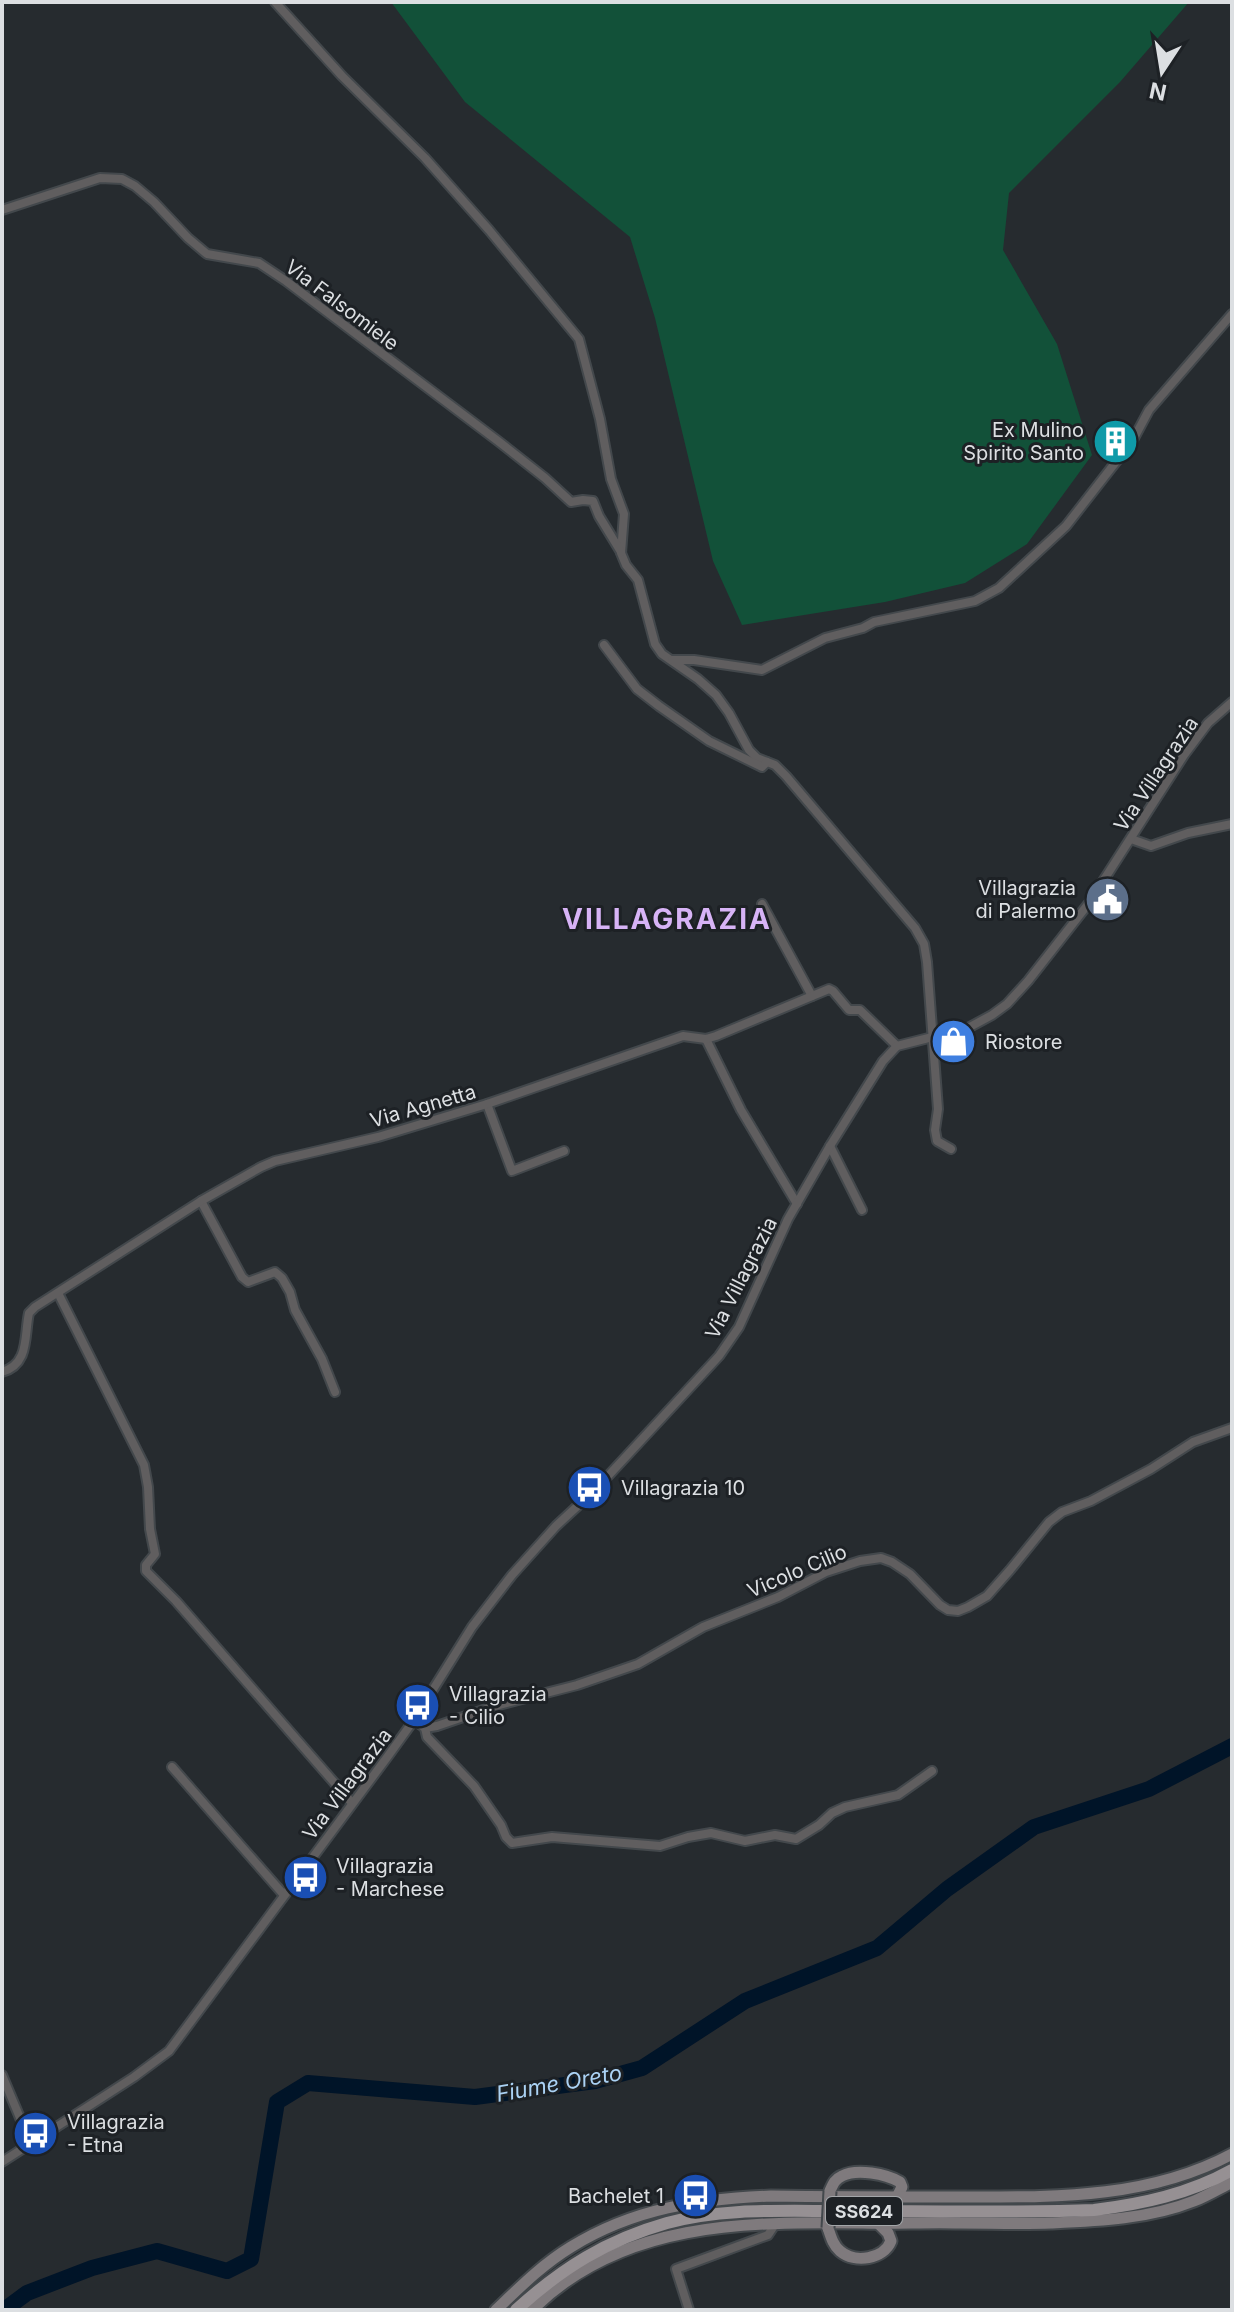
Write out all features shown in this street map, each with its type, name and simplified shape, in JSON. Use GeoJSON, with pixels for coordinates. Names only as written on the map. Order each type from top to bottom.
{"type":"FeatureCollection","features":[{"type":"Feature","properties":{"kind":"main road"},"geometry":{"type":"LineString","coordinates":[[496,2310],[534,2274],[571,2247],[607,2228],[669,2206],[738,2198],[1068,2197],[1159,2182],[1232,2154]]}},
{"type":"Feature","properties":{"kind":"main road","name":"SS624"},"geometry":{"type":"LineString","coordinates":[[516,2310],[545,2283],[576,2261],[618,2240],[670,2222],[775,2211],[1094,2210],[1142,2204],[1178,2194],[1232,2170]]}},
{"type":"Feature","properties":{"kind":"main road"},"geometry":{"type":"LineString","coordinates":[[879,2224],[891,2241],[882,2253],[858,2258],[837,2250],[828,2228],[830,2191],[834,2182],[849,2173],[883,2175],[900,2182],[902,2187],[897,2197]]}},
{"type":"Feature","properties":{"kind":"main road"},"geometry":{"type":"LineString","coordinates":[[532,2310],[546,2296],[585,2270],[635,2245],[694,2230],[776,2223],[1027,2224],[1135,2217],[1193,2201],[1232,2182]]}},
{"type":"Feature","properties":{"kind":"street"},"geometry":{"type":"LineString","coordinates":[[275,2],[462,199],[579,339],[600,419],[611,479],[624,514],[621,553],[638,580],[655,644],[662,654],[716,695],[749,750],[757,758],[775,765],[786,776],[915,928],[924,944],[938,1109],[935,1130],[937,1141],[951,1149]]}},
{"type":"Feature","properties":{"kind":"street","name":"Via Falsomiele"},"geometry":{"type":"LineString","coordinates":[[2,210],[100,178],[122,179],[135,186],[207,254],[259,263],[498,441],[571,502],[593,501],[621,553]]}},
{"type":"Feature","properties":{"kind":"street"},"geometry":{"type":"LineString","coordinates":[[671,660],[694,660],[762,670],[825,638],[874,622],[975,601],[999,588],[1066,526],[1133,440],[1149,410],[1232,314]]}},
{"type":"Feature","properties":{"kind":"street"},"geometry":{"type":"LineString","coordinates":[[604,645],[637,689],[659,706],[722,748],[762,767],[767,762]]}},
{"type":"Feature","properties":{"kind":"street","name":"Via Villagrazia"},"geometry":{"type":"LineString","coordinates":[[2,2162],[169,2051],[414,1720],[472,1627],[512,1575],[719,1356],[739,1327],[797,1204],[883,1061],[897,1046],[979,1023],[1007,1004],[1089,903],[1184,755],[1208,723],[1232,702]]}},
{"type":"Feature","properties":{"kind":"street"},"geometry":{"type":"LineString","coordinates":[[1131,839],[1151,846],[1188,833],[1232,824]]}},
{"type":"Feature","properties":{"kind":"street"},"geometry":{"type":"LineString","coordinates":[[762,904],[812,996],[829,989],[833,991],[849,1010],[860,1010],[897,1046]]}},
{"type":"Feature","properties":{"kind":"street","name":"Via Agnetta"},"geometry":{"type":"LineString","coordinates":[[2,1372],[9,1370],[24,1353],[29,1313],[201,1201],[261,1167],[378,1137],[487,1104],[683,1036],[706,1039],[812,996]]}},
{"type":"Feature","properties":{"kind":"street"},"geometry":{"type":"LineString","coordinates":[[706,1039],[741,1110],[797,1204]]}},
{"type":"Feature","properties":{"kind":"street"},"geometry":{"type":"LineString","coordinates":[[487,1104],[512,1171],[564,1151]]}},
{"type":"Feature","properties":{"kind":"street"},"geometry":{"type":"LineString","coordinates":[[830,1146],[862,1210]]}},
{"type":"Feature","properties":{"kind":"street"},"geometry":{"type":"LineString","coordinates":[[201,1201],[242,1277],[248,1282],[275,1272],[282,1278],[335,1392]]}},
{"type":"Feature","properties":{"kind":"street"},"geometry":{"type":"LineString","coordinates":[[58,1293],[144,1465],[155,1554],[146,1565],[146,1571],[176,1601],[352,1803]]}},
{"type":"Feature","properties":{"kind":"street","name":"Vicolo Cilio"},"geometry":{"type":"LineString","coordinates":[[425,1728],[577,1685],[638,1664],[703,1627],[778,1597],[826,1572],[860,1561],[881,1558],[892,1562],[910,1574],[948,1610],[958,1611],[987,1596],[1056,1517],[1151,1469],[1193,1442],[1232,1428]]}},
{"type":"Feature","properties":{"kind":"street"},"geometry":{"type":"LineString","coordinates":[[414,1720],[425,1728],[427,1737],[474,1786],[512,1843],[552,1837],[660,1846],[711,1833],[745,1841],[775,1835],[796,1839],[832,1813],[898,1795],[932,1771]]}},
{"type":"Feature","properties":{"kind":"street"},"geometry":{"type":"LineString","coordinates":[[172,1767],[284,1895]]}},
{"type":"Feature","properties":{"kind":"street"},"geometry":{"type":"LineString","coordinates":[[2,2075],[31,2144]]}},
{"type":"Feature","properties":{"kind":"street"},"geometry":{"type":"LineString","coordinates":[[689,2310],[676,2269],[768,2235],[776,2223]]}},
{"type":"Feature","properties":{"kind":"green space"},"geometry":{"type":"Polygon","coordinates":[[[391,2],[1189,2],[1120,82],[1009,193],[1003,250],[1057,344],[1092,455],[1027,544],[965,583],[885,602],[742,625],[713,561],[655,318],[630,237],[465,102],[391,2]]]}},
{"type":"Feature","properties":{"kind":"waterway","name":"Fiume Oreto"},"geometry":{"type":"LineString","coordinates":[[4,2310],[27,2293],[92,2268],[157,2251],[227,2271],[251,2259],[277,2102],[308,2083],[475,2097],[595,2081],[642,2068],[745,2001],[877,1948],[947,1889],[1034,1827],[1149,1789],[1232,1746]]}},
{"type":"Feature","properties":{"kind":"place","name":"Ex Mulino Spirito Santo"},"geometry":{"type":"Point","coordinates":[1115,442]}},
{"type":"Feature","properties":{"kind":"place","name":"Villagrazia di Palermo"},"geometry":{"type":"Point","coordinates":[1107,899]}},
{"type":"Feature","properties":{"kind":"place","name":"Riostore"},"geometry":{"type":"Point","coordinates":[954,1042]}},
{"type":"Feature","properties":{"kind":"place","name":"Villagrazia 10"},"geometry":{"type":"Point","coordinates":[590,1488]}},
{"type":"Feature","properties":{"kind":"place","name":"Villagrazia - Cilio"},"geometry":{"type":"Point","coordinates":[418,1705]}},
{"type":"Feature","properties":{"kind":"place","name":"Villagrazia - Marchese"},"geometry":{"type":"Point","coordinates":[305,1877]}},
{"type":"Feature","properties":{"kind":"place","name":"Villagrazia - Etna"},"geometry":{"type":"Point","coordinates":[36,2134]}},
{"type":"Feature","properties":{"kind":"place","name":"Bachelet 1"},"geometry":{"type":"Point","coordinates":[695,2196]}},
{"type":"Feature","properties":{"kind":"district","name":"VILLAGRAZIA"},"geometry":{"type":"Point","coordinates":[667,919]}}]}
